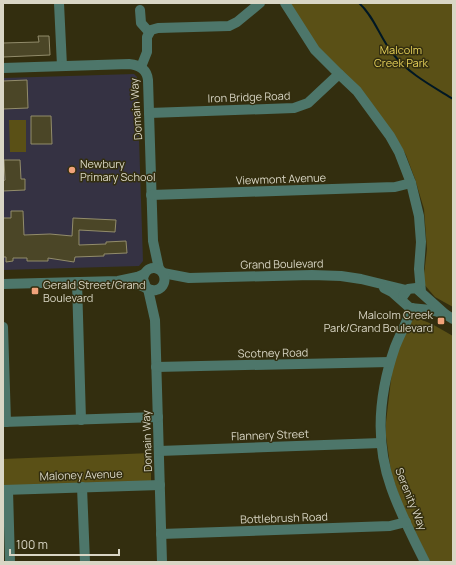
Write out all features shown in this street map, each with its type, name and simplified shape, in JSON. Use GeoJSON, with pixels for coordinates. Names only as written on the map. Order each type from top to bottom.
{"type":"FeatureCollection","features":[{"type":"Feature","properties":{"kind":"street"},"geometry":{"type":"LineString","coordinates":[[59,3],[62,66]]}},
{"type":"Feature","properties":{"kind":"street"},"geometry":{"type":"LineString","coordinates":[[141,67],[147,52],[147,36],[151,30],[158,28],[229,26],[237,22],[260,3]]}},
{"type":"Feature","properties":{"kind":"street"},"geometry":{"type":"LineString","coordinates":[[285,3],[315,50],[357,91],[387,132],[399,152],[411,183],[420,224],[421,242],[419,269],[423,301],[422,304],[409,306],[403,296],[419,269]]}},
{"type":"Feature","properties":{"kind":"street"},"geometry":{"type":"LineString","coordinates":[[140,10],[140,23],[149,32]]}},
{"type":"Feature","properties":{"kind":"street","name":"Domain Way"},"geometry":{"type":"LineString","coordinates":[[3,68],[129,64],[141,67],[147,74],[153,241],[161,271]]}},
{"type":"Feature","properties":{"kind":"street","name":"Iron Bridge Road"},"geometry":{"type":"LineString","coordinates":[[149,113],[294,108],[308,103],[339,74]]}},
{"type":"Feature","properties":{"kind":"street","name":"Viewmont Avenue"},"geometry":{"type":"LineString","coordinates":[[151,196],[395,187],[411,183]]}},
{"type":"Feature","properties":{"kind":"street","name":"Domain Way"},"geometry":{"type":"LineString","coordinates":[[146,272],[153,241]]}},
{"type":"Feature","properties":{"kind":"street"},"geometry":{"type":"LineString","coordinates":[[3,284],[118,281],[135,284],[154,291],[162,287],[165,279],[161,271],[155,268],[118,281]]}},
{"type":"Feature","properties":{"kind":"street","name":"Grand Boulevard"},"geometry":{"type":"LineString","coordinates":[[161,271],[189,278],[331,275],[352,277],[408,289]]}},
{"type":"Feature","properties":{"kind":"street"},"geometry":{"type":"LineString","coordinates":[[146,272],[143,282],[147,288]]}},
{"type":"Feature","properties":{"kind":"street","name":"Grand Boulevard"},"geometry":{"type":"LineString","coordinates":[[162,287],[189,278]]}},
{"type":"Feature","properties":{"kind":"street"},"geometry":{"type":"LineString","coordinates":[[77,282],[81,420]]}},
{"type":"Feature","properties":{"kind":"street","name":"Grand Boulevard"},"geometry":{"type":"LineString","coordinates":[[374,282],[392,292],[409,306],[431,310],[449,317]]}},
{"type":"Feature","properties":{"kind":"street","name":"Domain Way"},"geometry":{"type":"LineString","coordinates":[[162,287],[157,304],[155,320],[162,562]]}},
{"type":"Feature","properties":{"kind":"street","name":"Domain Way"},"geometry":{"type":"LineString","coordinates":[[147,288],[155,320]]}},
{"type":"Feature","properties":{"kind":"street"},"geometry":{"type":"LineString","coordinates":[[408,289],[416,288],[422,293]]}},
{"type":"Feature","properties":{"kind":"street","name":"Grand Boulevard"},"geometry":{"type":"LineString","coordinates":[[422,293],[449,317]]}},
{"type":"Feature","properties":{"kind":"street","name":"Serenity Way"},"geometry":{"type":"LineString","coordinates":[[409,306],[390,362],[381,412],[381,443],[386,472],[391,487],[425,562]]}},
{"type":"Feature","properties":{"kind":"street"},"geometry":{"type":"LineString","coordinates":[[3,327],[5,422],[158,417]]}},
{"type":"Feature","properties":{"kind":"street","name":"Scotney Road"},"geometry":{"type":"LineString","coordinates":[[156,368],[390,362]]}},
{"type":"Feature","properties":{"kind":"street","name":"Flannery Street"},"geometry":{"type":"LineString","coordinates":[[159,451],[381,443]]}},
{"type":"Feature","properties":{"kind":"street","name":"Maloney Avenue"},"geometry":{"type":"LineString","coordinates":[[6,490],[160,485]]}},
{"type":"Feature","properties":{"kind":"street"},"geometry":{"type":"LineString","coordinates":[[82,487],[85,562]]}},
{"type":"Feature","properties":{"kind":"street"},"geometry":{"type":"LineString","coordinates":[[6,490],[10,562]]}},
{"type":"Feature","properties":{"kind":"street","name":"Bottlebrush Road"},"geometry":{"type":"LineString","coordinates":[[161,534],[390,526],[406,522]]}},
{"type":"Feature","properties":{"kind":"shaded area","name":"Newbury Primary School"},"geometry":{"type":"Polygon","coordinates":[[[134,74],[137,77],[143,261],[139,266],[3,270],[3,78],[134,74]]]}},
{"type":"Feature","properties":{"kind":"green space","name":"Malcolm Creek Park"},"geometry":{"type":"Polygon","coordinates":[[[290,3],[453,3],[453,307],[435,297],[423,283],[427,249],[424,209],[406,155],[395,136],[321,53],[290,3]]]}},
{"type":"Feature","properties":{"kind":"green space"},"geometry":{"type":"Polygon","coordinates":[[[9,120],[26,120],[26,152],[10,152],[9,120]]]}},
{"type":"Feature","properties":{"kind":"green space"},"geometry":{"type":"Polygon","coordinates":[[[412,316],[432,324],[453,336],[453,562],[430,562],[402,505],[391,472],[386,436],[386,422],[393,363],[412,316]]]}},
{"type":"Feature","properties":{"kind":"green space"},"geometry":{"type":"Polygon","coordinates":[[[151,453],[151,482],[3,487],[3,459],[151,453]]]}},
{"type":"Feature","properties":{"kind":"building"},"geometry":{"type":"Polygon","coordinates":[[[38,36],[49,36],[50,55],[3,57],[3,43],[39,42],[38,36]]]}},
{"type":"Feature","properties":{"kind":"building"},"geometry":{"type":"Polygon","coordinates":[[[27,80],[28,108],[3,109],[3,81],[27,80]]]}},
{"type":"Feature","properties":{"kind":"building"},"geometry":{"type":"Polygon","coordinates":[[[31,116],[51,116],[52,144],[31,144],[31,116]]]}},
{"type":"Feature","properties":{"kind":"building"},"geometry":{"type":"Polygon","coordinates":[[[4,160],[20,160],[21,179],[25,179],[25,190],[3,191],[3,181],[5,180],[4,160]]]}},
{"type":"Feature","properties":{"kind":"building"},"geometry":{"type":"Polygon","coordinates":[[[11,211],[23,211],[24,235],[50,234],[72,236],[73,218],[116,220],[115,232],[79,230],[79,245],[106,244],[106,242],[126,241],[127,253],[104,254],[104,256],[75,257],[74,262],[48,258],[48,261],[27,261],[27,258],[13,258],[13,261],[6,262],[6,257],[3,257],[3,218],[11,218],[11,211]]]}},
{"type":"Feature","properties":{"kind":"waterway"},"geometry":{"type":"LineString","coordinates":[[359,3],[369,14],[388,48],[399,61],[421,79],[453,99]]}},
{"type":"Feature","properties":{"kind":"place","name":"Newbury Primary School"},"geometry":{"type":"Point","coordinates":[72,170]}},
{"type":"Feature","properties":{"kind":"place","name":"Gerald Street/Grand Boulevard"},"geometry":{"type":"Point","coordinates":[35,291]}},
{"type":"Feature","properties":{"kind":"place","name":"Malcolm Creek Park/Grand Boulevard"},"geometry":{"type":"Point","coordinates":[441,321]}}]}
